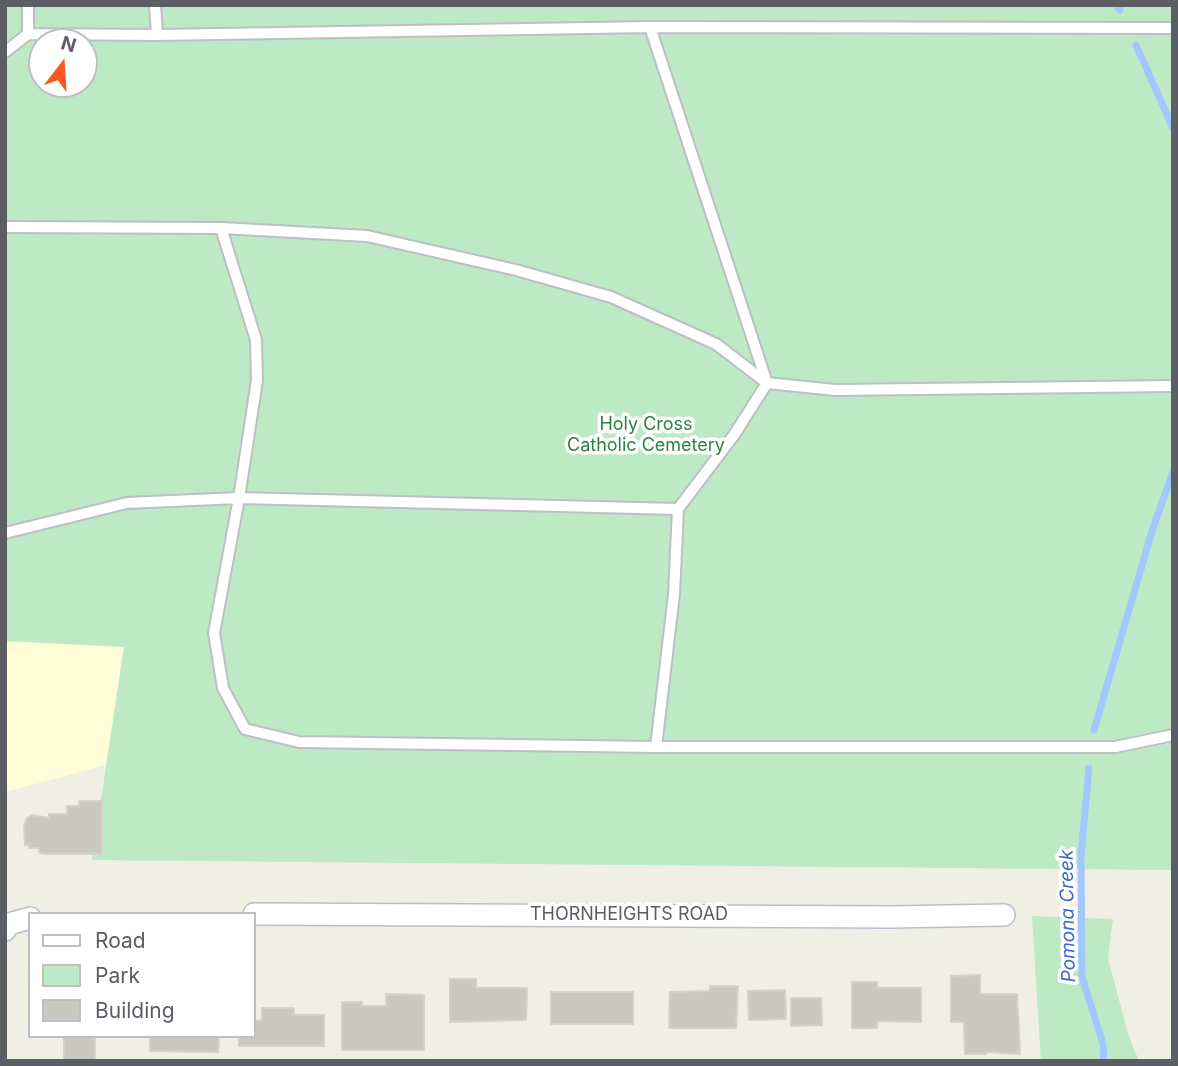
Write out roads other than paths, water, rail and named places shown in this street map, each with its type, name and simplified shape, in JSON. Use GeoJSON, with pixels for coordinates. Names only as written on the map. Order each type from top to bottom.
{"type":"FeatureCollection","features":[{"type":"Feature","properties":{"kind":"street","name":"THORNHEIGHTS ROAD"},"geometry":{"type":"LineString","coordinates":[[256,914],[891,917],[1004,915]]}},
{"type":"Feature","properties":{"kind":"street"},"geometry":{"type":"LineString","coordinates":[[5,930],[9,924],[28,919]]}},
{"type":"Feature","properties":{"kind":"lane"},"geometry":{"type":"LineString","coordinates":[[28,28],[29,5]]}},
{"type":"Feature","properties":{"kind":"lane"},"geometry":{"type":"LineString","coordinates":[[155,5],[156,34]]}},
{"type":"Feature","properties":{"kind":"lane"},"geometry":{"type":"LineString","coordinates":[[98,34],[650,27],[1173,29]]}},
{"type":"Feature","properties":{"kind":"lane"},"geometry":{"type":"LineString","coordinates":[[650,27],[768,383]]}},
{"type":"Feature","properties":{"kind":"lane"},"geometry":{"type":"LineString","coordinates":[[5,52],[28,34]]}},
{"type":"Feature","properties":{"kind":"lane"},"geometry":{"type":"LineString","coordinates":[[5,227],[221,228],[367,236],[516,270],[611,297],[716,344],[768,383],[835,390],[1173,386]]}},
{"type":"Feature","properties":{"kind":"lane"},"geometry":{"type":"LineString","coordinates":[[221,228],[256,340],[257,380],[214,633],[223,688],[245,729],[299,742],[656,747],[1115,747],[1173,735]]}},
{"type":"Feature","properties":{"kind":"lane"},"geometry":{"type":"LineString","coordinates":[[656,747],[674,594],[678,509],[734,435],[768,383]]}},
{"type":"Feature","properties":{"kind":"lane"},"geometry":{"type":"LineString","coordinates":[[5,533],[127,503],[239,498],[678,509]]}},
{"type":"Feature","properties":{"kind":"waterway","name":"Pomona Creek"},"geometry":{"type":"LineString","coordinates":[[1116,5],[1120,10]]}},
{"type":"Feature","properties":{"kind":"waterway","name":"Pomona Creek"},"geometry":{"type":"LineString","coordinates":[[1136,45],[1173,128]]}},
{"type":"Feature","properties":{"kind":"waterway","name":"Pomona Creek"},"geometry":{"type":"LineString","coordinates":[[1094,730],[1153,528],[1173,472]]}},
{"type":"Feature","properties":{"kind":"waterway","name":"Pomona Creek"},"geometry":{"type":"LineString","coordinates":[[1089,768],[1081,856],[1082,977],[1103,1044],[1104,1061]]}},
{"type":"Feature","properties":{"kind":"park label","name":"Holy Cross Catholic Cemetery"},"geometry":{"type":"Point","coordinates":[646,436]}}]}
